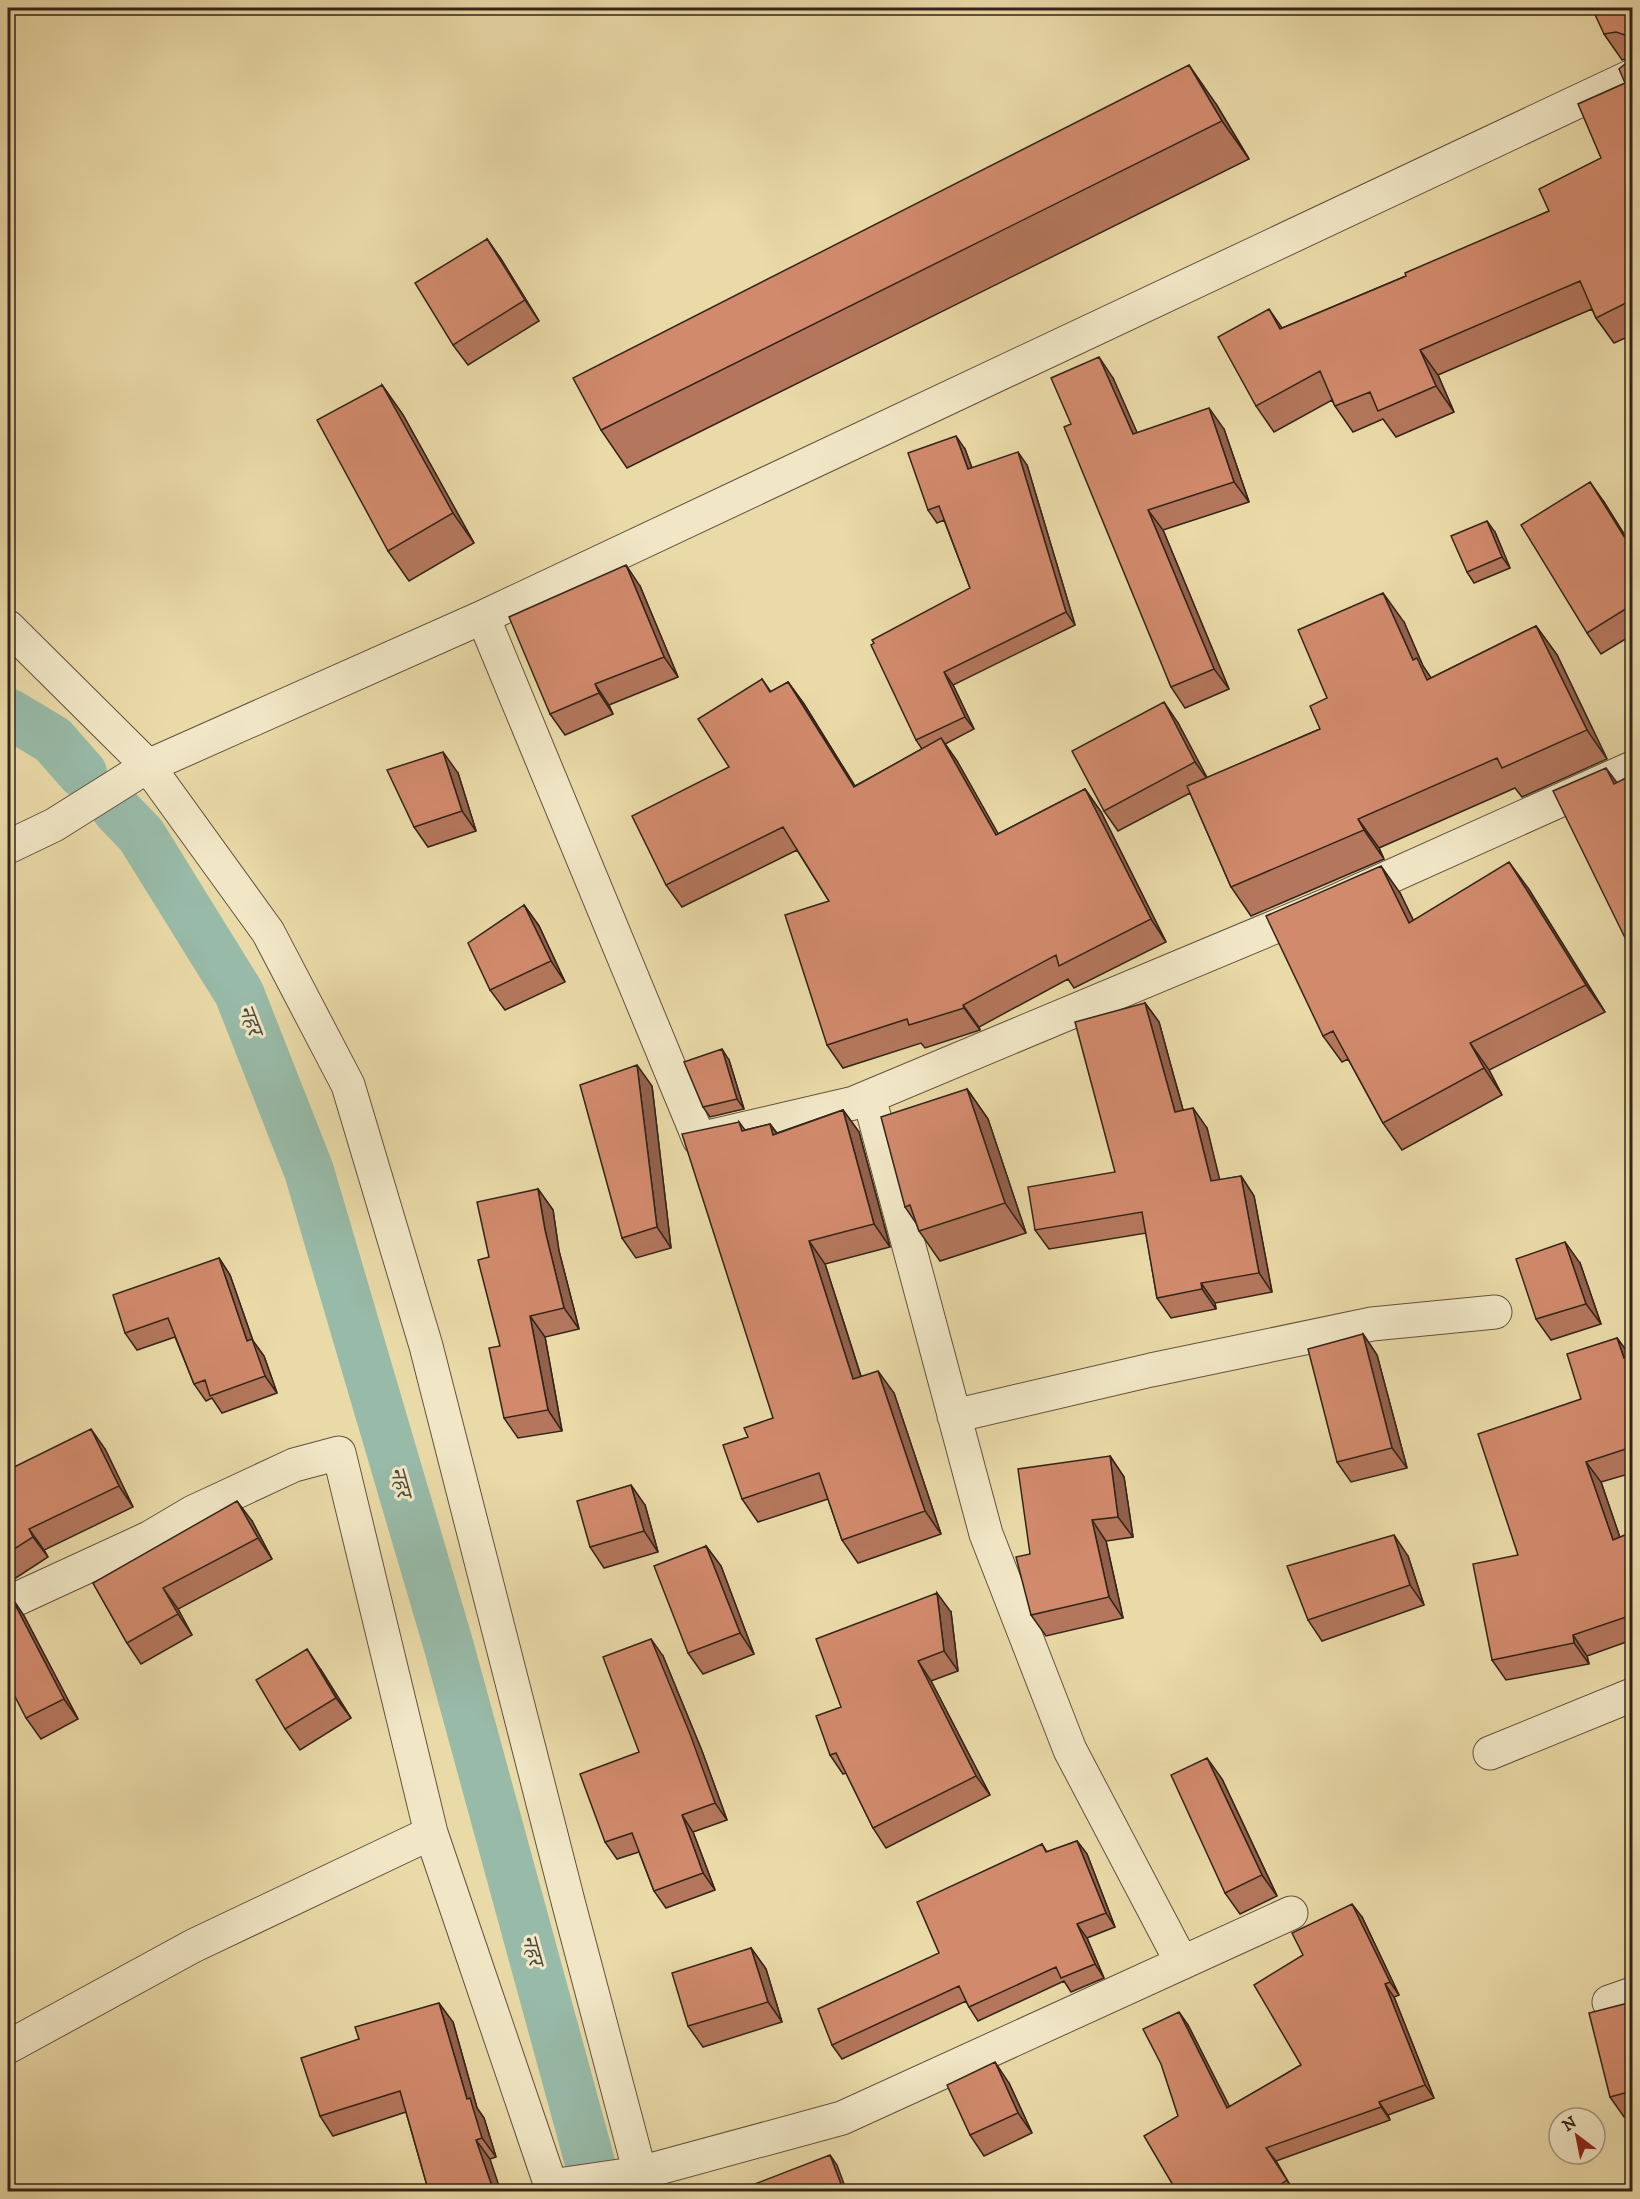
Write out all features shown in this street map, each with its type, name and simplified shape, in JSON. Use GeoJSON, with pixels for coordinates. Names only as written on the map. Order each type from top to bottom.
{"type":"FeatureCollection","features":[{"type":"Feature","properties":{"kind":"street"},"geometry":{"type":"LineString","coordinates":[[8,847],[54,825],[148,766],[483,617],[1632,76]]}},
{"type":"Feature","properties":{"kind":"street"},"geometry":{"type":"LineString","coordinates":[[483,617],[699,1140],[854,1103],[1327,905],[1632,768]]}},
{"type":"Feature","properties":{"kind":"street"},"geometry":{"type":"LineString","coordinates":[[8,627],[148,766],[268,932],[348,1085],[426,1346],[643,2182]]}},
{"type":"Feature","properties":{"kind":"street"},"geometry":{"type":"LineString","coordinates":[[868,1097],[986,1534],[1070,1750],[1182,1963]]}},
{"type":"Feature","properties":{"kind":"street"},"geometry":{"type":"LineString","coordinates":[[954,1416],[1151,1370],[1372,1324],[1495,1312]]}},
{"type":"Feature","properties":{"kind":"street"},"geometry":{"type":"LineString","coordinates":[[8,1603],[149,1538],[194,1512],[294,1465],[339,1453],[431,1833],[552,2189],[643,2182],[842,2118],[1291,1913]]}},
{"type":"Feature","properties":{"kind":"street"},"geometry":{"type":"LineString","coordinates":[[1490,1753],[1632,1695]]}},
{"type":"Feature","properties":{"kind":"street"},"geometry":{"type":"LineString","coordinates":[[8,2047],[193,1946],[431,1833]]}},
{"type":"Feature","properties":{"kind":"building"},"geometry":{"type":"Polygon","coordinates":[[[1592,8],[1632,8],[1632,50],[1631,43],[1625,35],[1616,32],[1604,34],[1592,8]]]}},
{"type":"Feature","properties":{"kind":"building"},"geometry":{"type":"Polygon","coordinates":[[[1632,52],[1632,300],[1596,318],[1580,281],[1420,350],[1436,386],[1378,411],[1370,392],[1335,406],[1320,371],[1256,406],[1218,337],[1269,309],[1280,329],[1406,276],[1405,273],[1549,211],[1539,189],[1601,158],[1578,104],[1625,83],[1619,69],[1630,60],[1632,52]]]}},
{"type":"Feature","properties":{"kind":"building"},"geometry":{"type":"Polygon","coordinates":[[[1189,65],[1222,121],[601,430],[573,378],[1189,65]]]}},
{"type":"Feature","properties":{"kind":"building"},"geometry":{"type":"Polygon","coordinates":[[[487,239],[525,300],[453,345],[415,283],[487,239]]]}},
{"type":"Feature","properties":{"kind":"building"},"geometry":{"type":"Polygon","coordinates":[[[1099,357],[1133,434],[1209,408],[1234,482],[1148,510],[1214,669],[1171,687],[1064,427],[1071,424],[1051,378],[1099,357]]]}},
{"type":"Feature","properties":{"kind":"building"},"geometry":{"type":"Polygon","coordinates":[[[382,385],[453,513],[388,551],[317,420],[382,385]]]}},
{"type":"Feature","properties":{"kind":"building"},"geometry":{"type":"Polygon","coordinates":[[[956,436],[968,469],[1018,452],[1066,612],[944,672],[965,717],[916,740],[871,645],[874,643],[872,640],[970,588],[939,506],[928,510],[908,453],[956,436]]]}},
{"type":"Feature","properties":{"kind":"building"},"geometry":{"type":"Polygon","coordinates":[[[1590,482],[1630,546],[1632,544],[1632,605],[1587,633],[1521,525],[1590,482]]]}},
{"type":"Feature","properties":{"kind":"building"},"geometry":{"type":"Polygon","coordinates":[[[1487,521],[1502,557],[1467,572],[1451,536],[1487,521]]]}},
{"type":"Feature","properties":{"kind":"building"},"geometry":{"type":"Polygon","coordinates":[[[626,565],[664,657],[595,684],[599,693],[550,714],[509,617],[626,565]]]}},
{"type":"Feature","properties":{"kind":"building"},"geometry":{"type":"Polygon","coordinates":[[[1383,593],[1413,660],[1417,658],[1427,680],[1536,626],[1587,730],[1502,768],[1497,758],[1358,819],[1364,830],[1231,887],[1187,786],[1320,729],[1310,706],[1327,698],[1298,630],[1383,593]]]}},
{"type":"Feature","properties":{"kind":"building"},"geometry":{"type":"Polygon","coordinates":[[[762,679],[770,692],[788,682],[854,787],[941,738],[996,835],[1085,789],[1151,919],[1059,966],[1056,955],[963,1005],[964,1008],[909,1025],[907,1019],[827,1045],[785,915],[829,901],[783,827],[666,885],[632,816],[729,767],[698,719],[762,679]]]}},
{"type":"Feature","properties":{"kind":"building"},"geometry":{"type":"Polygon","coordinates":[[[1164,702],[1195,762],[1104,811],[1072,751],[1164,702]]]}},
{"type":"Feature","properties":{"kind":"building"},"geometry":{"type":"Polygon","coordinates":[[[443,752],[462,811],[414,827],[387,770],[443,752]]]}},
{"type":"Feature","properties":{"kind":"building"},"geometry":{"type":"Polygon","coordinates":[[[1606,768],[1614,784],[1632,775],[1632,952],[1553,791],[1606,768]]]}},
{"type":"Feature","properties":{"kind":"building"},"geometry":{"type":"Polygon","coordinates":[[[1509,862],[1586,985],[1470,1043],[1484,1068],[1383,1123],[1333,1031],[1323,1036],[1266,916],[1381,866],[1409,923],[1509,862]]]}},
{"type":"Feature","properties":{"kind":"building"},"geometry":{"type":"Polygon","coordinates":[[[524,905],[551,961],[490,990],[468,943],[524,905]]]}},
{"type":"Feature","properties":{"kind":"building"},"geometry":{"type":"Polygon","coordinates":[[[1145,1003],[1175,1112],[1193,1108],[1211,1181],[1241,1176],[1259,1273],[1201,1283],[1202,1289],[1157,1298],[1142,1212],[1035,1230],[1028,1187],[1115,1172],[1075,1022],[1145,1003]]]}},
{"type":"Feature","properties":{"kind":"building"},"geometry":{"type":"Polygon","coordinates":[[[722,1049],[737,1099],[703,1107],[684,1062],[722,1049]]]}},
{"type":"Feature","properties":{"kind":"building"},"geometry":{"type":"Polygon","coordinates":[[[637,1065],[657,1227],[622,1238],[580,1085],[637,1065]]]}},
{"type":"Feature","properties":{"kind":"building"},"geometry":{"type":"Polygon","coordinates":[[[967,1089],[1005,1203],[919,1231],[910,1205],[905,1207],[881,1117],[967,1089]]]}},
{"type":"Feature","properties":{"kind":"building"},"geometry":{"type":"Polygon","coordinates":[[[843,1110],[874,1224],[809,1241],[853,1379],[878,1371],[925,1511],[842,1540],[819,1473],[742,1499],[723,1445],[748,1437],[744,1428],[773,1418],[682,1134],[739,1122],[742,1131],[770,1124],[773,1135],[843,1110]]]}},
{"type":"Feature","properties":{"kind":"building"},"geometry":{"type":"Polygon","coordinates":[[[538,1189],[545,1230],[564,1308],[530,1316],[548,1410],[504,1418],[489,1348],[500,1346],[478,1260],[489,1257],[477,1202],[538,1189]]]}},
{"type":"Feature","properties":{"kind":"building"},"geometry":{"type":"Polygon","coordinates":[[[1565,1242],[1586,1304],[1536,1319],[1516,1259],[1565,1242]]]}},
{"type":"Feature","properties":{"kind":"building"},"geometry":{"type":"Polygon","coordinates":[[[219,1258],[247,1341],[252,1339],[265,1376],[210,1396],[205,1380],[194,1384],[168,1318],[125,1333],[113,1295],[219,1258]]]}},
{"type":"Feature","properties":{"kind":"building"},"geometry":{"type":"Polygon","coordinates":[[[1363,1334],[1392,1448],[1337,1462],[1308,1349],[1363,1334]]]}},
{"type":"Feature","properties":{"kind":"building"},"geometry":{"type":"Polygon","coordinates":[[[1617,1338],[1624,1358],[1632,1356],[1632,1447],[1586,1462],[1613,1540],[1632,1532],[1632,1615],[1573,1635],[1574,1643],[1492,1660],[1473,1564],[1518,1555],[1478,1434],[1581,1399],[1567,1354],[1617,1338]]]}},
{"type":"Feature","properties":{"kind":"building"},"geometry":{"type":"Polygon","coordinates":[[[91,1429],[119,1486],[29,1529],[33,1537],[8,1553],[8,1470],[91,1429]]]}},
{"type":"Feature","properties":{"kind":"building"},"geometry":{"type":"Polygon","coordinates":[[[1110,1456],[1118,1517],[1092,1520],[1109,1597],[1031,1615],[1016,1557],[1030,1554],[1018,1469],[1110,1456]]]}},
{"type":"Feature","properties":{"kind":"building"},"geometry":{"type":"Polygon","coordinates":[[[631,1485],[644,1531],[590,1547],[577,1501],[631,1485]]]}},
{"type":"Feature","properties":{"kind":"building"},"geometry":{"type":"Polygon","coordinates":[[[237,1501],[258,1538],[163,1588],[178,1614],[127,1643],[93,1583],[237,1501]]]}},
{"type":"Feature","properties":{"kind":"building"},"geometry":{"type":"Polygon","coordinates":[[[1394,1535],[1410,1585],[1308,1620],[1287,1566],[1394,1535]]]}},
{"type":"Feature","properties":{"kind":"building"},"geometry":{"type":"Polygon","coordinates":[[[706,1546],[740,1633],[688,1653],[654,1566],[706,1546]]]}},
{"type":"Feature","properties":{"kind":"building"},"geometry":{"type":"Polygon","coordinates":[[[937,1593],[944,1651],[918,1661],[976,1776],[873,1828],[836,1753],[830,1755],[816,1716],[841,1707],[816,1639],[937,1593]]]}},
{"type":"Feature","properties":{"kind":"building"},"geometry":{"type":"Polygon","coordinates":[[[10,1595],[64,1699],[26,1718],[8,1683],[8,1596],[10,1595]]]}},
{"type":"Feature","properties":{"kind":"building"},"geometry":{"type":"Polygon","coordinates":[[[651,1639],[715,1803],[682,1815],[703,1873],[654,1891],[632,1833],[605,1842],[580,1774],[639,1752],[603,1657],[651,1639]]]}},
{"type":"Feature","properties":{"kind":"building"},"geometry":{"type":"Polygon","coordinates":[[[307,1649],[336,1698],[285,1729],[256,1680],[307,1649]]]}},
{"type":"Feature","properties":{"kind":"building"},"geometry":{"type":"Polygon","coordinates":[[[1207,1758],[1262,1875],[1225,1893],[1171,1775],[1207,1758]]]}},
{"type":"Feature","properties":{"kind":"building"},"geometry":{"type":"Polygon","coordinates":[[[1077,1841],[1106,1913],[1077,1924],[1095,1964],[1061,1978],[1056,1967],[969,2007],[959,1986],[832,2045],[818,2009],[939,1953],[917,1902],[1042,1844],[1046,1852],[1077,1841]]]}},
{"type":"Feature","properties":{"kind":"building"},"geometry":{"type":"Polygon","coordinates":[[[1352,1904],[1390,1982],[1385,1984],[1425,2085],[1379,2102],[1381,2107],[1266,2148],[1287,2180],[1269,2192],[1241,2192],[1237,2185],[1227,2192],[1177,2192],[1144,2136],[1178,2116],[1161,2064],[1143,2029],[1179,2012],[1227,2108],[1301,2065],[1254,1985],[1303,1955],[1292,1933],[1352,1904]]]}},
{"type":"Feature","properties":{"kind":"building"},"geometry":{"type":"Polygon","coordinates":[[[751,1948],[768,2002],[688,2026],[672,1973],[751,1948]]]}},
{"type":"Feature","properties":{"kind":"building"},"geometry":{"type":"Polygon","coordinates":[[[1632,2002],[1632,2091],[1610,2097],[1589,2013],[1632,2002]]]}},
{"type":"Feature","properties":{"kind":"building"},"geometry":{"type":"Polygon","coordinates":[[[439,2003],[467,2099],[470,2098],[482,2138],[476,2140],[494,2192],[418,2192],[428,2189],[400,2091],[320,2116],[301,2058],[359,2039],[355,2027],[439,2003]]]}},
{"type":"Feature","properties":{"kind":"building"},"geometry":{"type":"Polygon","coordinates":[[[995,2062],[1018,2113],[970,2135],[947,2085],[995,2062]]]}},
{"type":"Feature","properties":{"kind":"building"},"geometry":{"type":"Polygon","coordinates":[[[830,2155],[844,2192],[734,2192],[830,2155]]]}},
{"type":"Feature","properties":{"kind":"waterway","name":"नहर"},"geometry":{"type":"LineString","coordinates":[[8,713],[53,740],[82,773]]}},
{"type":"Feature","properties":{"kind":"waterway","name":"नहर"},"geometry":{"type":"LineString","coordinates":[[116,809],[141,835],[239,993],[309,1171],[449,1647],[598,2192]]}}]}
